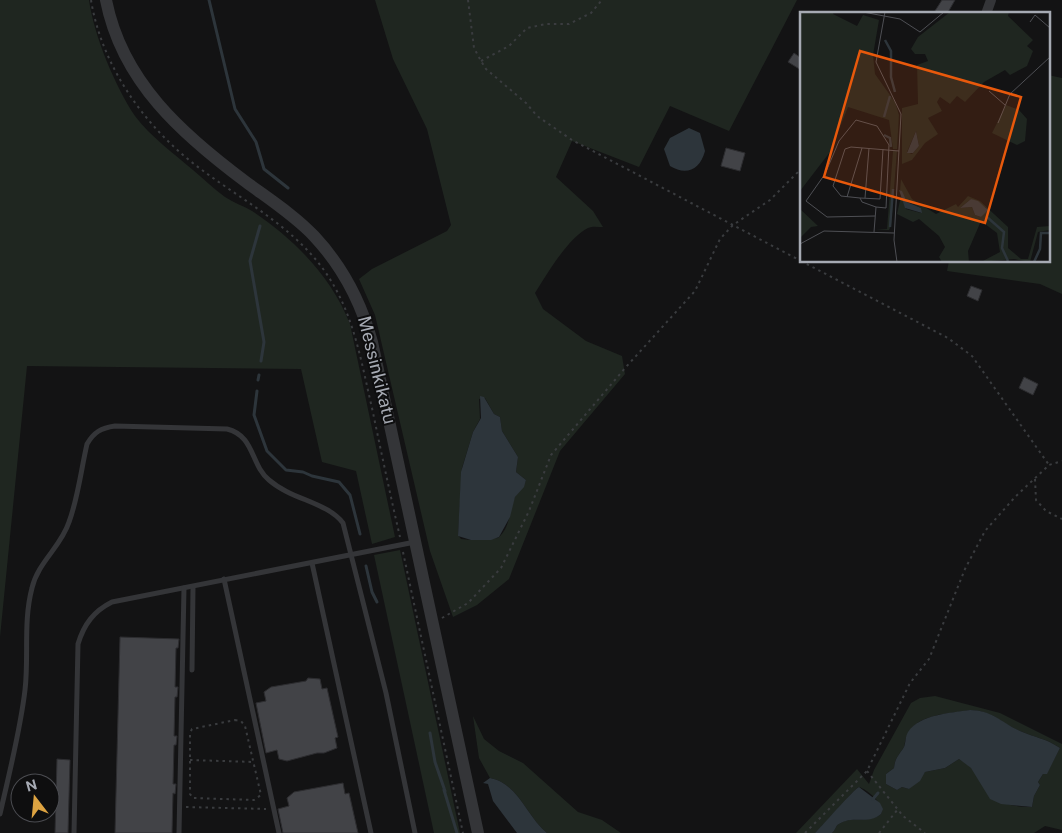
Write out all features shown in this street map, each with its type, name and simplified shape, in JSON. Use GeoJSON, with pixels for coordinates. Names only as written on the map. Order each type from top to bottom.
{"type":"FeatureCollection","features":[{"type":"Feature","properties":{"kind":"street","name":"Messinkikatu"},"geometry":{"type":"LineString","coordinates":[[106,0],[110,19],[128,61],[146,91],[158,106],[204,150],[305,228],[332,258],[354,291],[372,342],[478,833]]}},
{"type":"Feature","properties":{"kind":"street"},"geometry":{"type":"LineString","coordinates":[[987,12],[991,0]]}},
{"type":"Feature","properties":{"kind":"lane"},"geometry":{"type":"LineString","coordinates":[[0,814],[25,692],[27,662],[25,629],[32,588],[38,571],[69,523],[87,444],[94,433],[107,427],[130,426],[234,431],[247,442],[260,469],[268,479],[292,495],[323,507],[339,518],[345,529],[386,693],[415,833]]}},
{"type":"Feature","properties":{"kind":"lane"},"geometry":{"type":"LineString","coordinates":[[74,833],[78,644],[82,630],[97,609],[112,602],[416,542]]}},
{"type":"Feature","properties":{"kind":"lane"},"geometry":{"type":"LineString","coordinates":[[312,563],[370,833]]}},
{"type":"Feature","properties":{"kind":"lane"},"geometry":{"type":"LineString","coordinates":[[224,580],[279,833]]}},
{"type":"Feature","properties":{"kind":"lane"},"geometry":{"type":"LineString","coordinates":[[192,670],[193,587]]}},
{"type":"Feature","properties":{"kind":"lane"},"geometry":{"type":"LineString","coordinates":[[179,833],[184,588]]}},
{"type":"Feature","properties":{"kind":"path"},"geometry":{"type":"LineString","coordinates":[[91,0],[100,34],[117,73],[154,127],[200,169],[295,238],[318,262],[335,288],[356,339],[463,833]]}},
{"type":"Feature","properties":{"kind":"path"},"geometry":{"type":"LineString","coordinates":[[468,0],[474,48],[481,61],[486,69],[526,103],[537,116],[572,140],[800,260]]}},
{"type":"Feature","properties":{"kind":"path"},"geometry":{"type":"LineString","coordinates":[[481,61],[509,46],[527,28],[546,24],[569,24],[591,13],[602,0]]}},
{"type":"Feature","properties":{"kind":"path"},"geometry":{"type":"LineString","coordinates":[[433,623],[468,603],[501,568],[529,511],[551,455],[695,291],[720,238],[733,225],[770,200],[800,170]]}},
{"type":"Feature","properties":{"kind":"path"},"geometry":{"type":"LineString","coordinates":[[803,262],[948,338],[972,356],[1049,465]]}},
{"type":"Feature","properties":{"kind":"path"},"geometry":{"type":"LineString","coordinates":[[805,833],[867,771],[910,683],[929,659],[965,569],[986,531],[1014,497],[1049,465],[1062,461]]}},
{"type":"Feature","properties":{"kind":"path"},"geometry":{"type":"LineString","coordinates":[[1035,479],[1036,500],[1046,511],[1062,519]]}},
{"type":"Feature","properties":{"kind":"path"},"geometry":{"type":"LineString","coordinates":[[235,720],[241,721],[245,726],[254,762],[261,795],[254,800],[193,798],[190,794],[190,733],[192,729],[235,720]]}},
{"type":"Feature","properties":{"kind":"path"},"geometry":{"type":"LineString","coordinates":[[190,760],[254,762]]}},
{"type":"Feature","properties":{"kind":"path"},"geometry":{"type":"LineString","coordinates":[[867,771],[903,816],[926,833]]}},
{"type":"Feature","properties":{"kind":"path"},"geometry":{"type":"LineString","coordinates":[[180,807],[274,809]]}},
{"type":"Feature","properties":{"kind":"path"},"geometry":{"type":"LineString","coordinates":[[879,833],[898,809]]}},
{"type":"Feature","properties":{"kind":"shaded area"},"geometry":{"type":"Polygon","coordinates":[[[0,0],[89,0],[95,29],[106,60],[127,104],[141,124],[221,194],[252,211],[283,234],[310,260],[322,275],[333,290],[350,324],[395,537],[372,544],[356,471],[322,462],[301,369],[27,366],[0,637],[0,0]]]}},
{"type":"Feature","properties":{"kind":"shaded area"},"geometry":{"type":"Polygon","coordinates":[[[375,0],[797,0],[729,131],[670,106],[639,167],[572,141],[556,177],[593,211],[603,227],[588,228],[580,233],[558,257],[535,293],[543,309],[586,341],[622,356],[625,374],[560,451],[509,579],[477,605],[453,617],[430,551],[375,315],[359,279],[372,269],[447,231],[451,225],[427,129],[393,59],[375,0]],[[485,398],[479,399],[480,419],[473,432],[462,468],[458,535],[461,539],[498,538],[508,524],[515,497],[526,480],[516,472],[518,457],[502,431],[500,417],[494,414],[485,398]]]}},
{"type":"Feature","properties":{"kind":"shaded area"},"geometry":{"type":"Polygon","coordinates":[[[1050,75],[1062,78],[1062,294],[1040,284],[947,271],[949,262],[1050,262],[1050,75]]]}},
{"type":"Feature","properties":{"kind":"shaded area"},"geometry":{"type":"Polygon","coordinates":[[[689,128],[700,133],[705,151],[703,158],[696,167],[682,171],[670,166],[664,149],[670,138],[689,128]]]}},
{"type":"Feature","properties":{"kind":"shaded area"},"geometry":{"type":"Polygon","coordinates":[[[480,396],[484,397],[494,414],[500,417],[502,431],[518,457],[516,472],[526,480],[524,487],[515,497],[510,517],[499,537],[491,540],[471,540],[458,536],[461,472],[473,432],[481,418],[480,396]]]}},
{"type":"Feature","properties":{"kind":"shaded area"},"geometry":{"type":"Polygon","coordinates":[[[400,550],[460,833],[434,833],[374,555],[400,550]]]}},
{"type":"Feature","properties":{"kind":"shaded area"},"geometry":{"type":"Polygon","coordinates":[[[935,696],[1000,713],[1062,744],[1062,830],[1045,826],[1034,833],[832,833],[844,821],[871,819],[881,814],[878,801],[867,791],[859,787],[815,833],[796,833],[857,769],[869,784],[874,770],[911,703],[920,698],[935,696]],[[970,710],[934,716],[911,728],[906,737],[904,747],[896,759],[894,768],[886,774],[886,784],[897,790],[902,787],[909,789],[925,772],[945,768],[959,759],[970,767],[994,797],[1015,806],[1032,807],[1034,796],[1040,785],[1038,782],[1043,774],[1047,773],[1060,748],[1013,728],[991,715],[970,710]]]}},
{"type":"Feature","properties":{"kind":"shaded area"},"geometry":{"type":"Polygon","coordinates":[[[970,710],[985,712],[1020,731],[1060,748],[1047,774],[1043,774],[1038,782],[1040,785],[1034,796],[1032,807],[1001,804],[990,799],[971,768],[959,759],[945,768],[925,772],[920,781],[909,789],[902,787],[897,790],[886,784],[886,774],[894,768],[896,759],[904,747],[907,734],[913,726],[936,715],[970,710]]]}},
{"type":"Feature","properties":{"kind":"shaded area"},"geometry":{"type":"Polygon","coordinates":[[[473,716],[484,739],[499,751],[523,763],[578,812],[602,820],[621,833],[547,833],[508,786],[490,778],[479,758],[473,716]]]}},
{"type":"Feature","properties":{"kind":"shaded area"},"geometry":{"type":"Polygon","coordinates":[[[490,778],[508,786],[547,833],[517,833],[493,801],[488,784],[483,783],[490,778]]]}},
{"type":"Feature","properties":{"kind":"shaded area"},"geometry":{"type":"Polygon","coordinates":[[[859,787],[880,803],[883,809],[881,814],[866,820],[844,821],[832,833],[815,833],[845,800],[859,787]]]}},
{"type":"Feature","properties":{"kind":"building"},"geometry":{"type":"Polygon","coordinates":[[[942,0],[955,0],[948,12],[934,12],[942,0]]]}},
{"type":"Feature","properties":{"kind":"building"},"geometry":{"type":"Polygon","coordinates":[[[794,53],[800,57],[800,69],[788,62],[794,53]]]}},
{"type":"Feature","properties":{"kind":"building"},"geometry":{"type":"Polygon","coordinates":[[[726,148],[745,153],[740,171],[721,166],[726,148]]]}},
{"type":"Feature","properties":{"kind":"building"},"geometry":{"type":"Polygon","coordinates":[[[971,286],[982,290],[978,301],[967,296],[971,286]]]}},
{"type":"Feature","properties":{"kind":"building"},"geometry":{"type":"Polygon","coordinates":[[[1024,377],[1038,384],[1033,395],[1019,388],[1024,377]]]}},
{"type":"Feature","properties":{"kind":"building"},"geometry":{"type":"Polygon","coordinates":[[[120,637],[179,639],[178,648],[176,648],[175,687],[178,687],[177,697],[175,697],[174,736],[177,736],[176,745],[174,745],[173,784],[176,784],[175,794],[173,793],[172,833],[115,833],[120,637]]]}},
{"type":"Feature","properties":{"kind":"building"},"geometry":{"type":"Polygon","coordinates":[[[308,678],[320,679],[322,689],[327,688],[338,737],[335,738],[337,748],[324,753],[287,761],[279,759],[277,750],[266,753],[256,703],[266,701],[264,692],[271,687],[306,681],[308,678]]]}},
{"type":"Feature","properties":{"kind":"building"},"geometry":{"type":"Polygon","coordinates":[[[57,759],[70,760],[68,833],[55,833],[55,823],[60,823],[60,773],[57,773],[57,759]]]}},
{"type":"Feature","properties":{"kind":"building"},"geometry":{"type":"Polygon","coordinates":[[[343,783],[345,794],[349,793],[358,833],[283,833],[278,809],[289,806],[287,798],[294,792],[343,783]]]}},
{"type":"Feature","properties":{"kind":"waterway"},"geometry":{"type":"LineString","coordinates":[[209,0],[235,109],[256,142],[264,169],[288,188]]}},
{"type":"Feature","properties":{"kind":"waterway"},"geometry":{"type":"LineString","coordinates":[[260,226],[250,261],[264,342],[261,361]]}},
{"type":"Feature","properties":{"kind":"waterway"},"geometry":{"type":"LineString","coordinates":[[258,380],[259,375]]}},
{"type":"Feature","properties":{"kind":"waterway"},"geometry":{"type":"LineString","coordinates":[[257,391],[254,415],[267,451],[286,470],[303,472],[339,482],[350,495],[360,534]]}},
{"type":"Feature","properties":{"kind":"waterway"},"geometry":{"type":"LineString","coordinates":[[366,566],[372,592],[377,602]]}},
{"type":"Feature","properties":{"kind":"waterway"},"geometry":{"type":"LineString","coordinates":[[430,733],[435,762],[445,791]]}},
{"type":"Feature","properties":{"kind":"waterway"},"geometry":{"type":"LineString","coordinates":[[444,790],[457,833]]}},
{"type":"Feature","properties":{"kind":"waterway"},"geometry":{"type":"LineString","coordinates":[[873,799],[878,793]]}}]}
